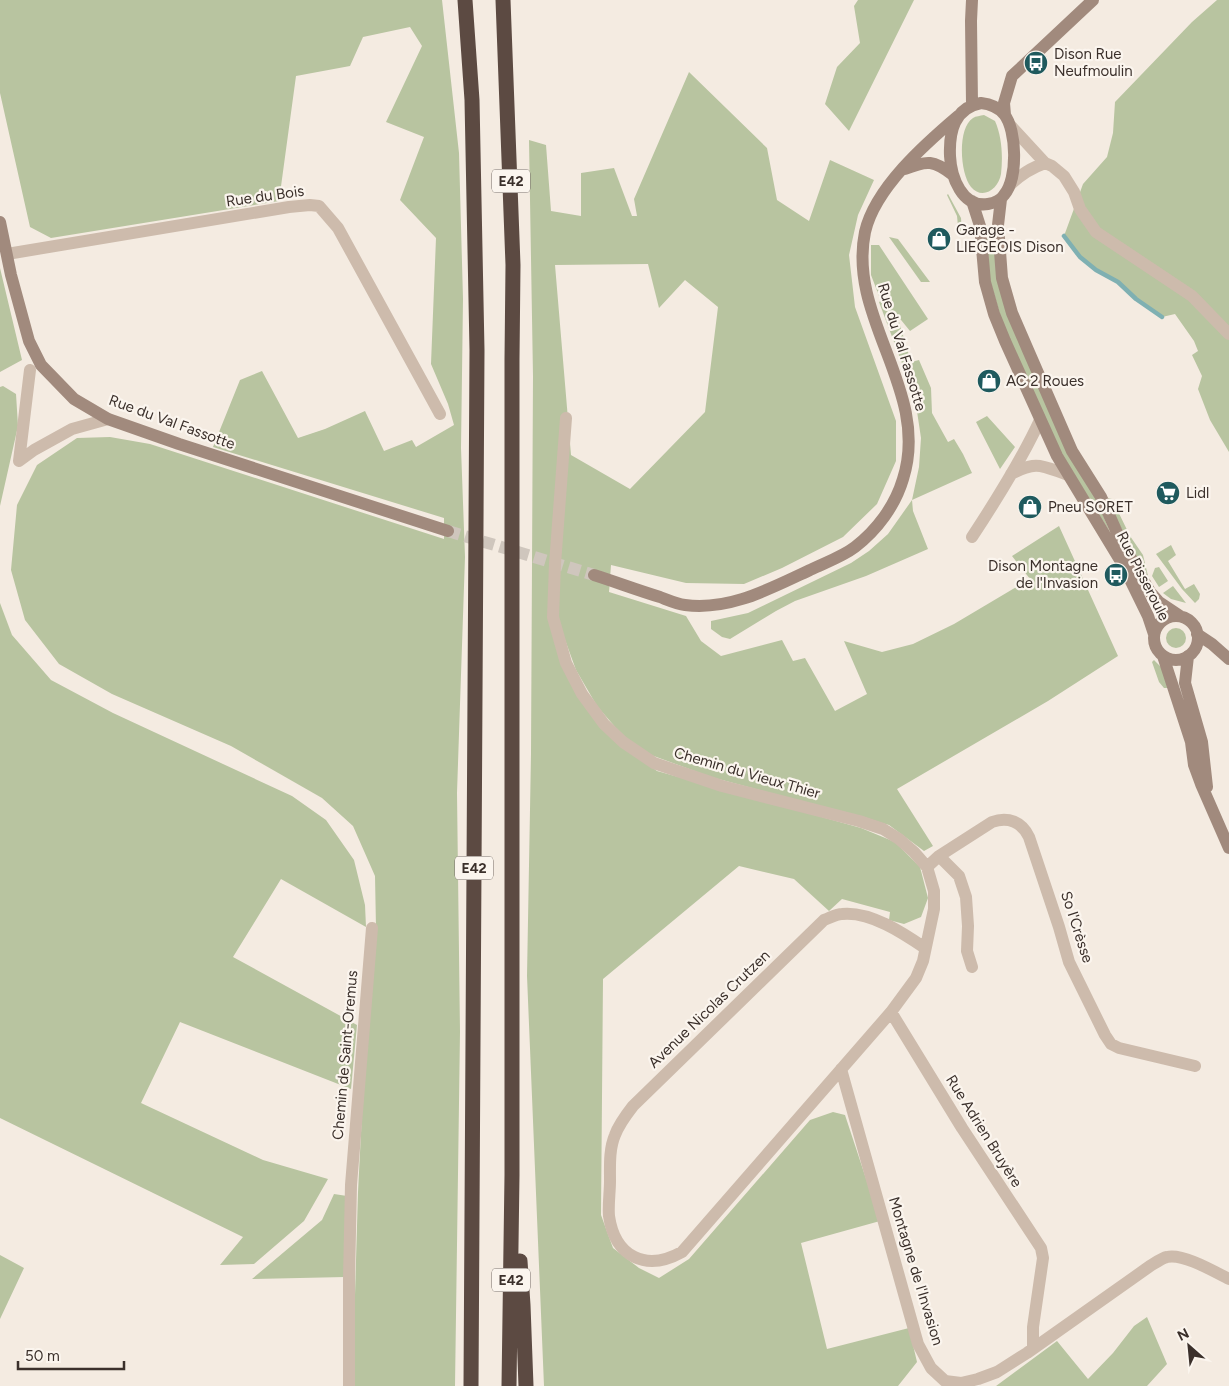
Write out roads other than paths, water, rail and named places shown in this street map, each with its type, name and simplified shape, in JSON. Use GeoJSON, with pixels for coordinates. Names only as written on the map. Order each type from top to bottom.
{"type":"FeatureCollection","features":[{"type":"Feature","properties":{"kind":"highway"},"geometry":{"type":"LineString","coordinates":[[458,0],[468,50]]}},
{"type":"Feature","properties":{"kind":"highway","name":"E42"},"geometry":{"type":"LineString","coordinates":[[465,0],[472,100],[476,340],[471,1386]]}},
{"type":"Feature","properties":{"kind":"highway","name":"E42"},"geometry":{"type":"LineString","coordinates":[[504,1],[513,265],[512,1175],[509,1386]]}},
{"type":"Feature","properties":{"kind":"highway"},"geometry":{"type":"LineString","coordinates":[[512,1175],[523,1305],[526,1386]]}},
{"type":"Feature","properties":{"kind":"main road"},"geometry":{"type":"LineString","coordinates":[[972,0],[972,104]]}},
{"type":"Feature","properties":{"kind":"main road","name":"Rue Pisseroule"},"geometry":{"type":"LineString","coordinates":[[1093,0],[1012,76],[1006,93],[1004,104],[1014,157],[1010,185],[1001,199],[998,225],[1002,278],[1012,313],[1072,451],[1101,497],[1119,536],[1150,592],[1159,602],[1180,616]]}},
{"type":"Feature","properties":{"kind":"main road"},"geometry":{"type":"LineString","coordinates":[[958,116],[972,104],[981,103],[990,104],[998,108],[1007,120]]}},
{"type":"Feature","properties":{"kind":"main road","name":"Rue Pisseroule"},"geometry":{"type":"LineString","coordinates":[[958,116],[950,140],[950,158],[953,175],[958,188],[972,201],[980,226],[985,282],[994,314],[1040,420],[1068,475],[1123,565],[1148,616],[1154,634]]}},
{"type":"Feature","properties":{"kind":"main road","name":"Rue du Val Fassotte"},"geometry":{"type":"LineString","coordinates":[[594,574],[684,605],[706,606],[724,604],[751,596],[854,548],[888,512],[907,467],[909,421],[868,294],[862,261],[864,240],[868,222],[879,199],[900,171],[958,116]]}},
{"type":"Feature","properties":{"kind":"main road"},"geometry":{"type":"LineString","coordinates":[[900,171],[918,164],[933,162],[953,175]]}},
{"type":"Feature","properties":{"kind":"main road"},"geometry":{"type":"LineString","coordinates":[[972,201],[986,205],[1001,199]]}},
{"type":"Feature","properties":{"kind":"main road","name":"Rue du Val Fassotte"},"geometry":{"type":"LineString","coordinates":[[0,222],[11,275],[29,341],[41,365],[74,398],[108,419],[179,444],[448,531]]}},
{"type":"Feature","properties":{"kind":"main road"},"geometry":{"type":"LineString","coordinates":[[1229,659],[1197,634],[1190,622],[1180,616],[1169,617],[1157,626],[1154,634],[1156,648],[1163,656],[1191,742],[1194,765],[1229,848]]}},
{"type":"Feature","properties":{"kind":"main road"},"geometry":{"type":"LineString","coordinates":[[1163,656],[1177,660],[1188,656],[1195,648],[1197,634]]}},
{"type":"Feature","properties":{"kind":"main road"},"geometry":{"type":"LineString","coordinates":[[1188,656],[1185,683],[1202,742],[1210,802]]}},
{"type":"Feature","properties":{"kind":"street"},"geometry":{"type":"LineString","coordinates":[[1007,120],[1045,163],[1064,176],[1074,192],[1080,209],[1096,232],[1192,296],[1229,334]]}},
{"type":"Feature","properties":{"kind":"street"},"geometry":{"type":"LineString","coordinates":[[1010,185],[1031,168],[1045,163]]}},
{"type":"Feature","properties":{"kind":"street","name":"Rue du Bois"},"geometry":{"type":"LineString","coordinates":[[7,254],[289,207],[319,206],[338,228],[440,414]]}},
{"type":"Feature","properties":{"kind":"street"},"geometry":{"type":"LineString","coordinates":[[30,370],[19,461],[34,450],[72,429],[108,419]]}},
{"type":"Feature","properties":{"kind":"street","name":"Chemin du Vieux Thier"},"geometry":{"type":"LineString","coordinates":[[566,418],[553,617],[566,663],[582,694],[604,724],[624,742],[654,763],[722,786],[859,821],[882,829],[899,839],[927,867]]}},
{"type":"Feature","properties":{"kind":"street"},"geometry":{"type":"LineString","coordinates":[[972,537],[1028,446],[1040,420]]}},
{"type":"Feature","properties":{"kind":"street"},"geometry":{"type":"LineString","coordinates":[[1011,474],[1033,465],[1043,466],[1068,475]]}},
{"type":"Feature","properties":{"kind":"street","name":"So l'Crèsse"},"geometry":{"type":"LineString","coordinates":[[927,867],[939,856],[992,822],[1000,819],[1018,823],[1024,827],[1029,837],[1069,962],[1111,1044],[1119,1048],[1195,1066]]}},
{"type":"Feature","properties":{"kind":"street"},"geometry":{"type":"LineString","coordinates":[[939,856],[959,876],[966,897],[967,951],[972,967]]}},
{"type":"Feature","properties":{"kind":"street"},"geometry":{"type":"LineString","coordinates":[[842,1069],[891,1012],[916,978],[922,961],[934,909],[934,891],[927,867]]}},
{"type":"Feature","properties":{"kind":"street","name":"Avenue Nicolas Crutzen"},"geometry":{"type":"LineString","coordinates":[[842,1069],[682,1252],[660,1260],[635,1259],[620,1244],[613,1232],[609,1215],[610,1155],[614,1137],[621,1122],[634,1106],[817,926],[832,916],[855,914],[891,926],[924,948]]}},
{"type":"Feature","properties":{"kind":"street","name":"Chemin de Saint-Oremus"},"geometry":{"type":"LineString","coordinates":[[349,1386],[351,1185],[372,928]]}},
{"type":"Feature","properties":{"kind":"street","name":"Rue Adrien Bruyère"},"geometry":{"type":"LineString","coordinates":[[891,1012],[962,1128],[1041,1248],[1042,1258],[1033,1327],[1033,1348]]}},
{"type":"Feature","properties":{"kind":"street","name":"Montagne de l'Invasion"},"geometry":{"type":"LineString","coordinates":[[842,1069],[918,1344],[931,1368],[945,1381],[961,1383],[997,1372],[1167,1256],[1178,1257],[1192,1262],[1229,1279]]}},
{"type":"Feature","properties":{"kind":"waterway"},"geometry":{"type":"LineString","coordinates":[[1064,236],[1080,257],[1096,270],[1118,282],[1136,299],[1162,317]]}},
{"type":"Feature","properties":{"kind":"tunnel"},"geometry":{"type":"LineString","coordinates":[[448,531],[594,575]]}},
{"type":"Feature","properties":{"kind":"place","name":"Dison Rue Neufmoulin"},"geometry":{"type":"Point","coordinates":[1036,63]}},
{"type":"Feature","properties":{"kind":"place","name":"Garage - LIEGEOIS Dison"},"geometry":{"type":"Point","coordinates":[939,239]}},
{"type":"Feature","properties":{"kind":"place","name":"AC 2 Roues"},"geometry":{"type":"Point","coordinates":[989,381]}},
{"type":"Feature","properties":{"kind":"place","name":"Lidl"},"geometry":{"type":"Point","coordinates":[1168,493]}},
{"type":"Feature","properties":{"kind":"place","name":"Pneu SORET"},"geometry":{"type":"Point","coordinates":[1030,507]}},
{"type":"Feature","properties":{"kind":"place","name":"Dison Montagne de l'Invasion"},"geometry":{"type":"Point","coordinates":[1116,575]}}]}
